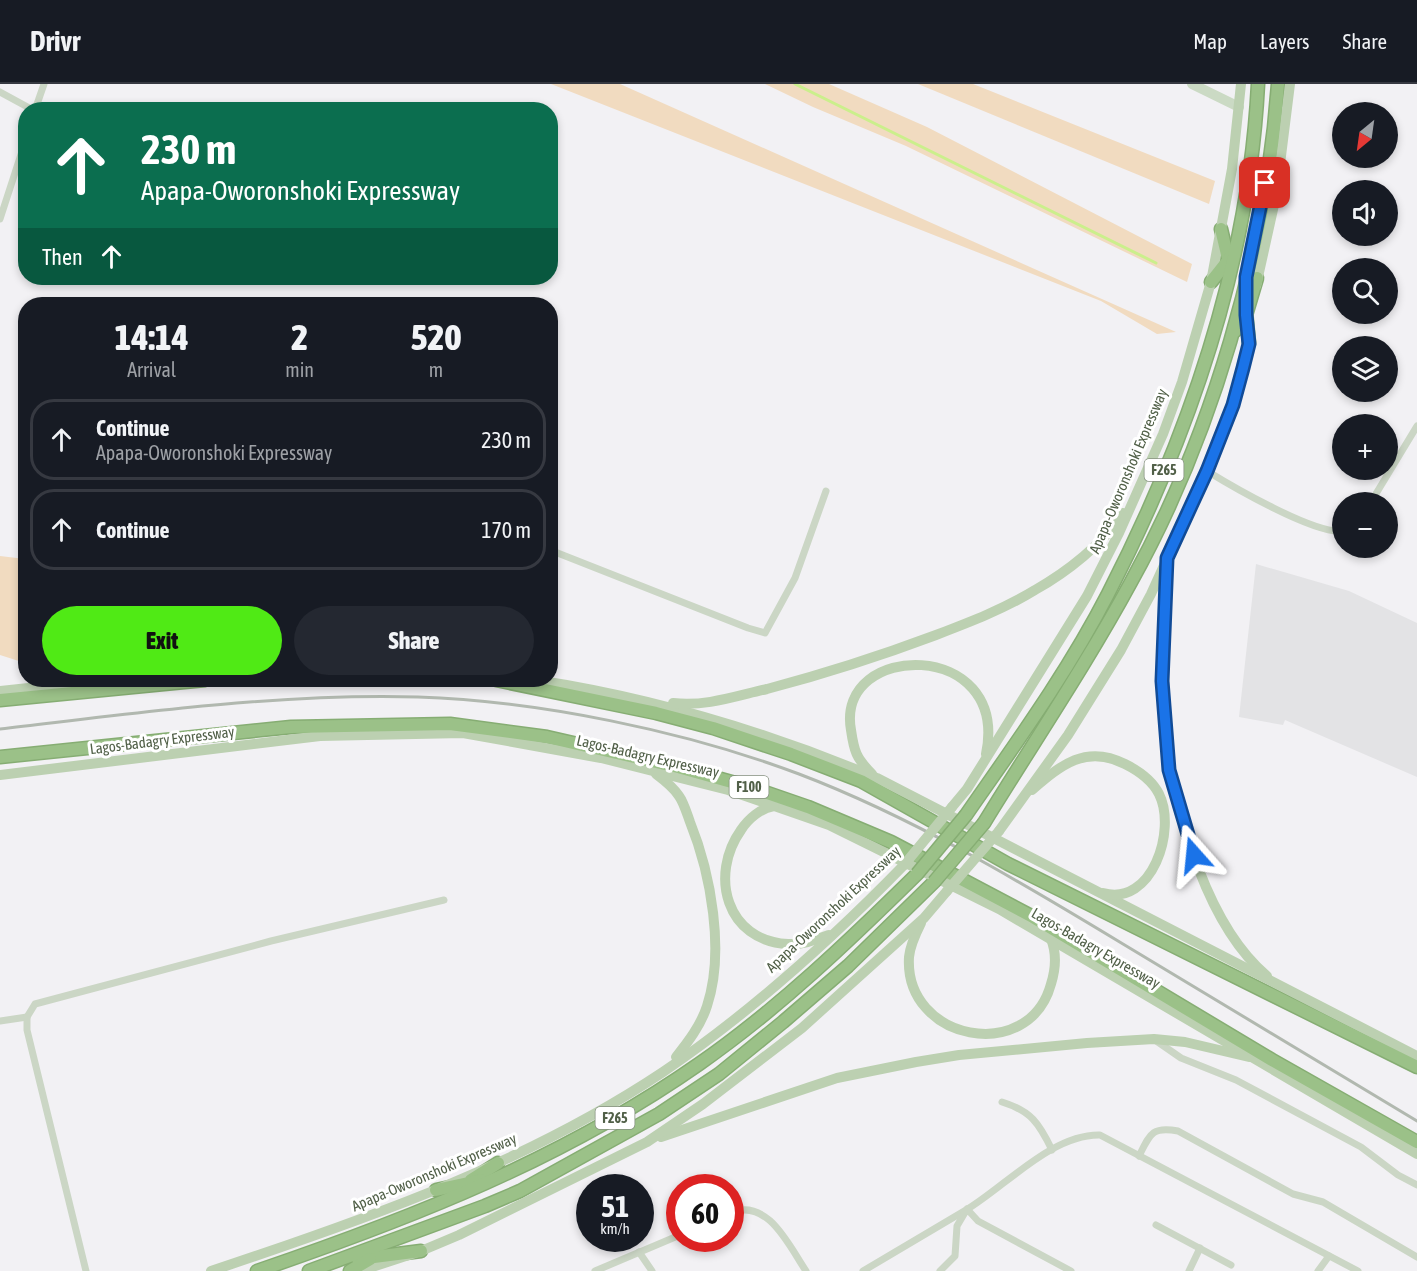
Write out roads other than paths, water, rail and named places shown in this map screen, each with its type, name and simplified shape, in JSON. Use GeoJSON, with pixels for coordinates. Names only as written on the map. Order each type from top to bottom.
{"type":"FeatureCollection","features":[{"type":"Feature","properties":{"kind":"highway","name":"Apapa-Oworonshoki Expressway"},"geometry":{"type":"LineString","coordinates":[[257,1271],[343,1242],[504,1176],[594,1130],[700,1064],[748,1027],[837,951],[917,873],[966,815],[1067,666],[1108,594],[1150,502],[1198,387],[1237,237],[1251,152],[1258,84]]}},
{"type":"Feature","properties":{"kind":"highway","name":"F265"},"geometry":{"type":"LineString","coordinates":[[309,1271],[484,1206],[559,1171],[659,1114],[719,1074],[848,966],[934,882],[984,823],[1090,656],[1133,580],[1189,460],[1211,405],[1250,275],[1272,145],[1278,84]]}},
{"type":"Feature","properties":{"kind":"highway"},"geometry":{"type":"LineString","coordinates":[[1221,229],[1228,273]]}},
{"type":"Feature","properties":{"kind":"highway"},"geometry":{"type":"LineString","coordinates":[[1211,282],[1228,273],[1250,275],[1246,315],[1249,344]]}},
{"type":"Feature","properties":{"kind":"highway"},"geometry":{"type":"LineString","coordinates":[[1229,340],[1246,315]]}},
{"type":"Feature","properties":{"kind":"highway"},"geometry":{"type":"LineString","coordinates":[[0,700],[133,687]]}},
{"type":"Feature","properties":{"kind":"highway"},"geometry":{"type":"LineString","coordinates":[[530,687],[656,713],[713,728],[791,754],[861,781],[1008,864],[1417,1067]]}},
{"type":"Feature","properties":{"kind":"highway","name":"Lagos-Badagry Expressway"},"geometry":{"type":"LineString","coordinates":[[0,757],[291,727],[450,724],[546,736],[699,773],[808,807],[891,842],[1033,917],[1272,1060],[1417,1142]]}},
{"type":"Feature","properties":{"kind":"highway"},"geometry":{"type":"LineString","coordinates":[[443,1201],[498,1163]]}},
{"type":"Feature","properties":{"kind":"highway"},"geometry":{"type":"LineString","coordinates":[[436,1190],[504,1176]]}},
{"type":"Feature","properties":{"kind":"highway"},"geometry":{"type":"LineString","coordinates":[[350,1271],[413,1232]]}},
{"type":"Feature","properties":{"kind":"highway"},"geometry":{"type":"LineString","coordinates":[[336,1262],[421,1251]]}},
{"type":"Feature","properties":{"kind":"main road","name":"Apapa-Oworonshoki Expressway"},"geometry":{"type":"LineString","coordinates":[[210,1271],[339,1228],[436,1190],[498,1163],[580,1122],[664,1071],[739,1014],[832,934],[904,865],[952,807],[984,763],[1087,596],[1109,554],[1163,434],[1182,382],[1211,282],[1232,169],[1241,84]]}},
{"type":"Feature","properties":{"kind":"main road"},"geometry":{"type":"LineString","coordinates":[[360,1271],[421,1251],[507,1212],[647,1142],[703,1104],[778,1048],[924,918],[999,831],[1068,735],[1121,650],[1207,471],[1233,405],[1249,344],[1250,275],[1276,196],[1290,84]]}},
{"type":"Feature","properties":{"kind":"main road"},"geometry":{"type":"LineString","coordinates":[[639,699],[679,704],[708,703],[808,678],[863,661],[974,620],[1037,590],[1089,552],[1121,516],[1136,492]]}},
{"type":"Feature","properties":{"kind":"main road"},"geometry":{"type":"LineString","coordinates":[[1167,558],[1162,681],[1169,770],[1187,838],[1207,891],[1240,948],[1258,968],[1284,989]]}},
{"type":"Feature","properties":{"kind":"main road"},"geometry":{"type":"LineString","coordinates":[[877,778],[859,761],[855,752],[849,718],[858,692],[872,676],[913,663],[940,666],[957,675],[973,690],[985,710],[988,727],[984,763]]}},
{"type":"Feature","properties":{"kind":"main road"},"geometry":{"type":"LineString","coordinates":[[558,683],[594,688],[747,729],[810,750],[877,778],[1417,1056]]}},
{"type":"Feature","properties":{"kind":"main road"},"geometry":{"type":"LineString","coordinates":[[0,691],[37,687]]}},
{"type":"Feature","properties":{"kind":"main road","name":"Lagos-Badagry Expressway"},"geometry":{"type":"LineString","coordinates":[[0,775],[320,736],[464,733],[601,759],[728,789],[840,830],[999,909],[1417,1154]]}},
{"type":"Feature","properties":{"kind":"main road"},"geometry":{"type":"LineString","coordinates":[[1025,797],[1057,768],[1077,758],[1093,756],[1111,757],[1143,773],[1159,794],[1166,820],[1164,840],[1149,875],[1129,891],[1110,895],[1092,890]]}},
{"type":"Feature","properties":{"kind":"main road"},"geometry":{"type":"LineString","coordinates":[[654,772],[679,796],[698,841],[707,881],[715,947],[713,980],[706,1008],[693,1034],[664,1071]]}},
{"type":"Feature","properties":{"kind":"main road"},"geometry":{"type":"LineString","coordinates":[[774,806],[760,811],[746,823],[733,840],[724,874],[724,889],[729,906],[740,921],[754,933],[770,941],[788,944],[805,943],[832,934]]}},
{"type":"Feature","properties":{"kind":"main road"},"geometry":{"type":"LineString","coordinates":[[924,918],[909,957],[917,995],[925,1008],[940,1021],[960,1030],[984,1035],[1004,1032],[1024,1022],[1039,1008],[1049,992],[1054,973],[1056,954],[1051,939]]}},
{"type":"Feature","properties":{"kind":"main road"},"geometry":{"type":"LineString","coordinates":[[647,1142],[848,1076],[959,1055],[1154,1039],[1205,1046],[1258,1059]]}},
{"type":"Feature","properties":{"kind":"street"},"geometry":{"type":"LineString","coordinates":[[37,102],[44,84]]}},
{"type":"Feature","properties":{"kind":"street"},"geometry":{"type":"LineString","coordinates":[[1192,84],[1239,107]]}},
{"type":"Feature","properties":{"kind":"street"},"geometry":{"type":"LineString","coordinates":[[0,92],[19,102]]}},
{"type":"Feature","properties":{"kind":"street"},"geometry":{"type":"LineString","coordinates":[[0,217],[18,163]]}},
{"type":"Feature","properties":{"kind":"street"},"geometry":{"type":"LineString","coordinates":[[1377,492],[1417,426]]}},
{"type":"Feature","properties":{"kind":"street"},"geometry":{"type":"LineString","coordinates":[[1207,471],[1248,496],[1332,531]]}},
{"type":"Feature","properties":{"kind":"street"},"geometry":{"type":"LineString","coordinates":[[558,553],[705,612],[765,633],[795,578],[826,491]]}},
{"type":"Feature","properties":{"kind":"street"},"geometry":{"type":"LineString","coordinates":[[86,1271],[27,1030],[27,1017],[35,1004],[271,941],[444,900]]}},
{"type":"Feature","properties":{"kind":"street"},"geometry":{"type":"LineString","coordinates":[[0,1022],[27,1017]]}},
{"type":"Feature","properties":{"kind":"street"},"geometry":{"type":"LineString","coordinates":[[1154,1039],[1181,1058],[1236,1080],[1361,1147],[1417,1185]]}},
{"type":"Feature","properties":{"kind":"street"},"geometry":{"type":"LineString","coordinates":[[1002,1102],[1028,1112],[1052,1150]]}},
{"type":"Feature","properties":{"kind":"street"},"geometry":{"type":"LineString","coordinates":[[1139,1156],[1153,1131],[1162,1128],[1178,1131],[1293,1194],[1323,1202],[1417,1257]]}},
{"type":"Feature","properties":{"kind":"street"},"geometry":{"type":"LineString","coordinates":[[864,1271],[967,1209],[1052,1150],[1074,1138],[1085,1135],[1100,1135],[1358,1271]]}},
{"type":"Feature","properties":{"kind":"street"},"geometry":{"type":"LineString","coordinates":[[744,1209],[766,1217],[806,1271]]}},
{"type":"Feature","properties":{"kind":"street"},"geometry":{"type":"LineString","coordinates":[[940,1271],[955,1256],[957,1226],[967,1209]]}},
{"type":"Feature","properties":{"kind":"street"},"geometry":{"type":"LineString","coordinates":[[967,1209],[978,1221],[1071,1271]]}},
{"type":"Feature","properties":{"kind":"street"},"geometry":{"type":"LineString","coordinates":[[1156,1225],[1231,1265]]}},
{"type":"Feature","properties":{"kind":"street"},"geometry":{"type":"LineString","coordinates":[[1189,1271],[1200,1248]]}},
{"type":"Feature","properties":{"kind":"street"},"geometry":{"type":"LineString","coordinates":[[595,1271],[639,1252],[652,1271]]}},
{"type":"Feature","properties":{"kind":"street"},"geometry":{"type":"LineString","coordinates":[[1318,1271],[1329,1256]]}},
{"type":"Feature","properties":{"kind":"waterway"},"geometry":{"type":"LineString","coordinates":[[795,84],[1156,263]]}},
{"type":"Feature","properties":{"kind":"railway"},"geometry":{"type":"LineString","coordinates":[[0,729],[261,701],[418,697],[513,705],[562,712],[708,744],[799,774],[924,830],[1084,920],[1417,1121]]}}]}
